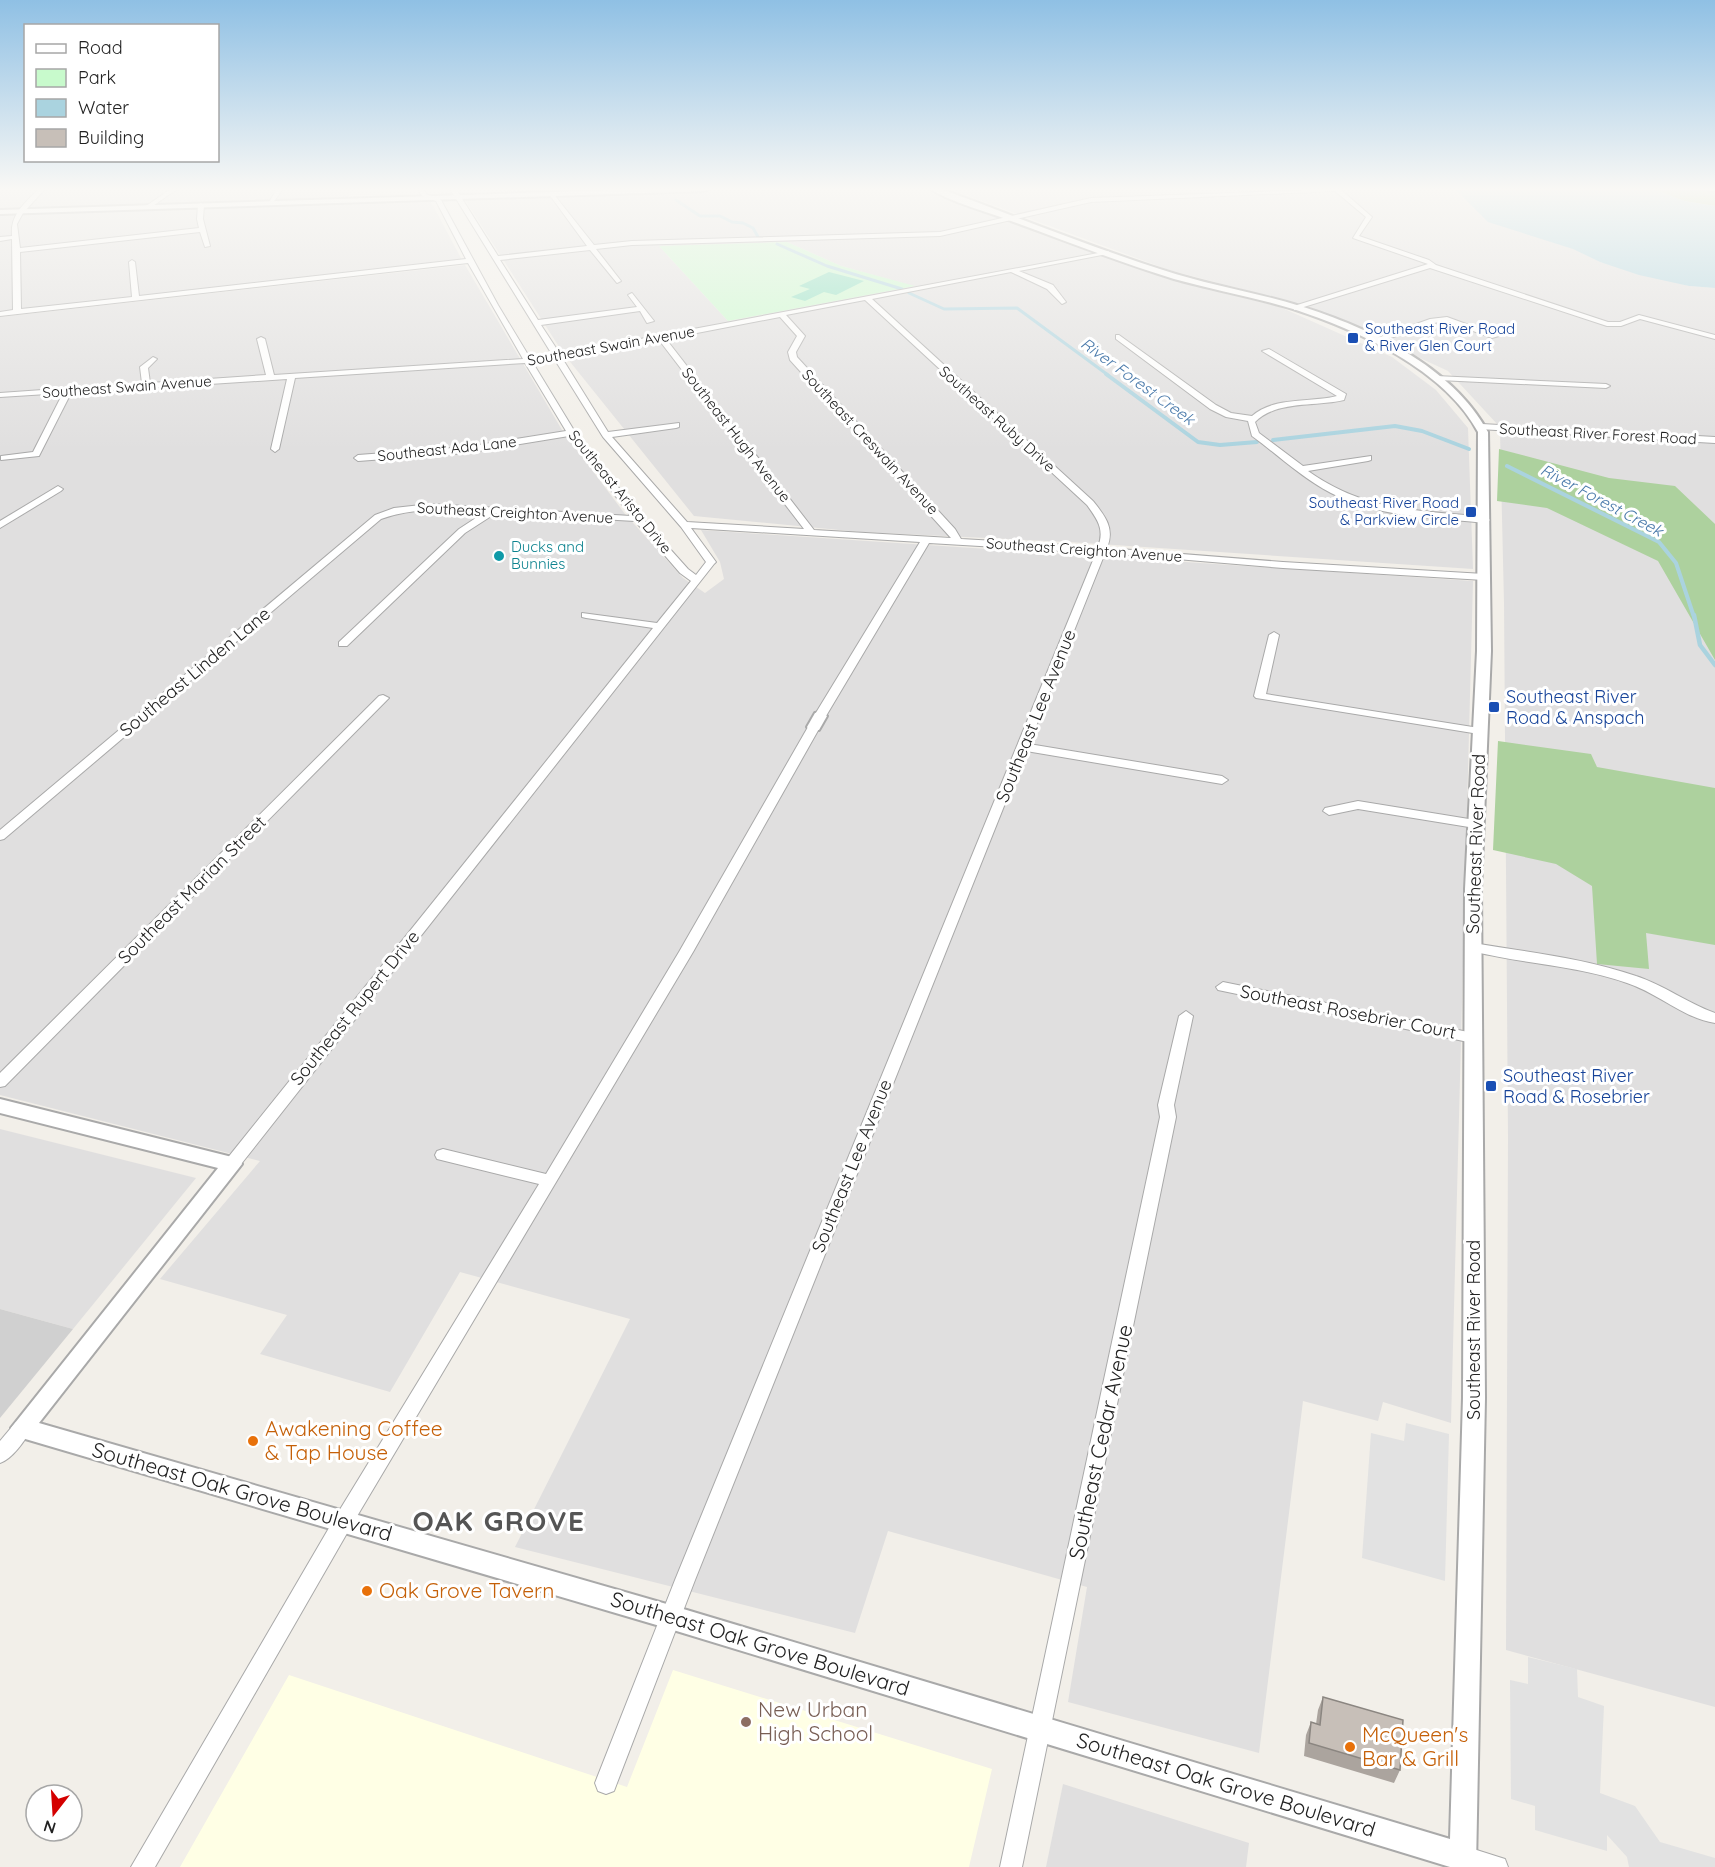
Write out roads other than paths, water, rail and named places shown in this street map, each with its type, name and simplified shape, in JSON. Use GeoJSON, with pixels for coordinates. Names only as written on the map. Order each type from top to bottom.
{"type":"FeatureCollection","features":[{"type":"Feature","properties":{"kind":"street"},"geometry":{"type":"LineString","coordinates":[[17,276],[17,312]]}},
{"type":"Feature","properties":{"kind":"street"},"geometry":{"type":"LineString","coordinates":[[134,276],[136,299]]}},
{"type":"Feature","properties":{"kind":"street"},"geometry":{"type":"LineString","coordinates":[[0,314],[337,276]]}},
{"type":"Feature","properties":{"kind":"street","name":"Southeast Arista Drive"},"geometry":{"type":"LineString","coordinates":[[479,276],[571,433],[638,517],[684,571],[695,579]]}},
{"type":"Feature","properties":{"kind":"street","name":"Southeast Arista Drive"},"geometry":{"type":"LineString","coordinates":[[507,276],[606,435],[684,525],[711,562]]}},
{"type":"Feature","properties":{"kind":"street"},"geometry":{"type":"LineString","coordinates":[[613,276],[617,281]]}},
{"type":"Feature","properties":{"kind":"street","name":"Southeast Swain Avenue"},"geometry":{"type":"LineString","coordinates":[[0,395],[557,358],[986,276]]}},
{"type":"Feature","properties":{"kind":"street"},"geometry":{"type":"LineString","coordinates":[[1026,276],[1050,287],[1062,302]]}},
{"type":"Feature","properties":{"kind":"street"},"geometry":{"type":"LineString","coordinates":[[1177,276],[1297,308],[1373,341],[1417,363],[1438,378],[1462,400],[1482,427]]}},
{"type":"Feature","properties":{"kind":"street"},"geometry":{"type":"LineString","coordinates":[[1297,308],[1399,276]]}},
{"type":"Feature","properties":{"kind":"street"},"geometry":{"type":"LineString","coordinates":[[1462,276],[1607,324],[1621,324],[1639,317],[1715,337]]}},
{"type":"Feature","properties":{"kind":"street"},"geometry":{"type":"LineString","coordinates":[[632,295],[650,321]]}},
{"type":"Feature","properties":{"kind":"street","name":"Southeast Ruby Drive"},"geometry":{"type":"LineString","coordinates":[[867,298],[1090,503],[1100,516],[1107,531],[1102,550]]}},
{"type":"Feature","properties":{"kind":"street"},"geometry":{"type":"LineString","coordinates":[[536,323],[641,309]]}},
{"type":"Feature","properties":{"kind":"street","name":"Southeast Creswain Avenue"},"geometry":{"type":"LineString","coordinates":[[781,314],[801,336],[792,352],[793,358],[952,531],[958,542]]}},
{"type":"Feature","properties":{"kind":"street"},"geometry":{"type":"LineString","coordinates":[[1373,341],[1433,321],[1447,319],[1495,336]]}},
{"type":"Feature","properties":{"kind":"street","name":"Southeast Hugh Avenue"},"geometry":{"type":"LineString","coordinates":[[661,337],[811,532]]}},
{"type":"Feature","properties":{"kind":"street"},"geometry":{"type":"LineString","coordinates":[[1119,337],[1213,407],[1229,415],[1252,419]]}},
{"type":"Feature","properties":{"kind":"street"},"geometry":{"type":"LineString","coordinates":[[261,339],[271,378]]}},
{"type":"Feature","properties":{"kind":"street"},"geometry":{"type":"LineString","coordinates":[[1266,351],[1342,394],[1341,398],[1260,412],[1252,419],[1251,426],[1255,434],[1333,491],[1363,503],[1390,509],[1485,520]]}},
{"type":"Feature","properties":{"kind":"street"},"geometry":{"type":"LineString","coordinates":[[146,386],[144,367],[153,359]]}},
{"type":"Feature","properties":{"kind":"street"},"geometry":{"type":"LineString","coordinates":[[275,448],[291,377]]}},
{"type":"Feature","properties":{"kind":"street"},"geometry":{"type":"LineString","coordinates":[[1438,378],[1606,386]]}},
{"type":"Feature","properties":{"kind":"street"},"geometry":{"type":"LineString","coordinates":[[4,458],[36,454],[68,391]]}},
{"type":"Feature","properties":{"kind":"street"},"geometry":{"type":"LineString","coordinates":[[606,435],[676,424]]}},
{"type":"Feature","properties":{"kind":"street","name":"Southeast River Forest Road"},"geometry":{"type":"LineString","coordinates":[[1482,427],[1715,440]]}},
{"type":"Feature","properties":{"kind":"street","name":"Southeast River Road"},"geometry":{"type":"LineString","coordinates":[[1463,1862],[1474,1387],[1475,824],[1484,651],[1485,440],[1482,427]]}},
{"type":"Feature","properties":{"kind":"street","name":"Southeast Ada Lane"},"geometry":{"type":"LineString","coordinates":[[358,458],[466,450],[571,433]]}},
{"type":"Feature","properties":{"kind":"street"},"geometry":{"type":"LineString","coordinates":[[1303,469],[1368,458]]}},
{"type":"Feature","properties":{"kind":"street"},"geometry":{"type":"LineString","coordinates":[[0,525],[58,489]]}},
{"type":"Feature","properties":{"kind":"street","name":"Southeast Creighton Avenue"},"geometry":{"type":"LineString","coordinates":[[392,511],[430,507],[629,519],[638,517]]}},
{"type":"Feature","properties":{"kind":"street"},"geometry":{"type":"LineString","coordinates":[[343,644],[462,531],[493,510]]}},
{"type":"Feature","properties":{"kind":"street","name":"Southeast Linden Lane"},"geometry":{"type":"LineString","coordinates":[[0,836],[378,517],[392,511]]}},
{"type":"Feature","properties":{"kind":"street","name":"Southeast Creighton Avenue"},"geometry":{"type":"LineString","coordinates":[[684,525],[1102,550],[1283,565],[1484,577]]}},
{"type":"Feature","properties":{"kind":"street"},"geometry":{"type":"LineString","coordinates":[[142,1867],[343,1522],[692,942],[817,722],[926,540]]}},
{"type":"Feature","properties":{"kind":"street","name":"Southeast Lee Avenue"},"geometry":{"type":"LineString","coordinates":[[606,1783],[670,1617],[1102,550]]}},
{"type":"Feature","properties":{"kind":"street","name":"Southeast Rupert Drive"},"geometry":{"type":"LineString","coordinates":[[0,1455],[695,579],[711,562]]}},
{"type":"Feature","properties":{"kind":"street"},"geometry":{"type":"LineString","coordinates":[[586,615],[658,626]]}},
{"type":"Feature","properties":{"kind":"street"},"geometry":{"type":"LineString","coordinates":[[1274,635],[1260,696],[1479,730]]}},
{"type":"Feature","properties":{"kind":"street","name":"Southeast Marian Street"},"geometry":{"type":"LineString","coordinates":[[0,1082],[383,698]]}},
{"type":"Feature","properties":{"kind":"street"},"geometry":{"type":"LineString","coordinates":[[1024,747],[1222,780]]}},
{"type":"Feature","properties":{"kind":"street"},"geometry":{"type":"LineString","coordinates":[[1329,811],[1358,805],[1475,824]]}},
{"type":"Feature","properties":{"kind":"street"},"geometry":{"type":"LineString","coordinates":[[1473,947],[1598,970],[1631,979],[1656,989],[1691,1010],[1714,1018]]}},
{"type":"Feature","properties":{"kind":"street","name":"Southeast Rosebrier Court"},"geometry":{"type":"LineString","coordinates":[[1223,987],[1473,1038]]}},
{"type":"Feature","properties":{"kind":"street","name":"Southeast Cedar Avenue"},"geometry":{"type":"LineString","coordinates":[[1011,1867],[1168,1117],[1166,1105],[1186,1016]]}},
{"type":"Feature","properties":{"kind":"street"},"geometry":{"type":"LineString","coordinates":[[0,1106],[232,1164]]}},
{"type":"Feature","properties":{"kind":"street"},"geometry":{"type":"LineString","coordinates":[[443,1155],[550,1181]]}},
{"type":"Feature","properties":{"kind":"street","name":"Southeast Oak Grove Boulevard"},"geometry":{"type":"LineString","coordinates":[[22,1428],[1041,1728],[1463,1862],[1497,1867]]}},
{"type":"Feature","properties":{"kind":"water"},"geometry":{"type":"Polygon","coordinates":[[[1644,276],[1715,276],[1715,288],[1689,286],[1644,276]]]}},
{"type":"Feature","properties":{"kind":"waterway","name":"River Forest Creek"},"geometry":{"type":"LineString","coordinates":[[860,276],[902,289]]}},
{"type":"Feature","properties":{"kind":"waterway","name":"River Forest Creek"},"geometry":{"type":"LineString","coordinates":[[909,293],[944,309],[1017,308],[1108,375]]}},
{"type":"Feature","properties":{"kind":"waterway","name":"River Forest Creek"},"geometry":{"type":"LineString","coordinates":[[1106,374],[1198,442],[1220,445],[1257,442]]}},
{"type":"Feature","properties":{"kind":"waterway","name":"River Forest Creek"},"geometry":{"type":"LineString","coordinates":[[1273,440],[1395,426],[1422,431],[1469,449]]}},
{"type":"Feature","properties":{"kind":"waterway","name":"River Forest Creek"},"geometry":{"type":"LineString","coordinates":[[1507,466],[1659,542],[1676,563],[1694,617]]}},
{"type":"Feature","properties":{"kind":"waterway","name":"River Forest Creek"},"geometry":{"type":"LineString","coordinates":[[1694,615],[1700,645],[1715,665]]}},
{"type":"Feature","properties":{"kind":"place","name":"Southeast River Road & River Glen Court"},"geometry":{"type":"Point","coordinates":[1353,338]}},
{"type":"Feature","properties":{"kind":"place","name":"Southeast River Road & Parkview Circle"},"geometry":{"type":"Point","coordinates":[1471,512]}},
{"type":"Feature","properties":{"kind":"place","name":"Ducks and Bunnies"},"geometry":{"type":"Point","coordinates":[499,556]}},
{"type":"Feature","properties":{"kind":"place","name":"Southeast River Road & Anspach"},"geometry":{"type":"Point","coordinates":[1494,707]}},
{"type":"Feature","properties":{"kind":"place","name":"Southeast River Road & Rosebrier"},"geometry":{"type":"Point","coordinates":[1491,1086]}},
{"type":"Feature","properties":{"kind":"place","name":"Awakening Coffee & Tap House"},"geometry":{"type":"Point","coordinates":[253,1441]}},
{"type":"Feature","properties":{"kind":"place","name":"Oak Grove Tavern"},"geometry":{"type":"Point","coordinates":[367,1591]}},
{"type":"Feature","properties":{"kind":"place","name":"New Urban High School"},"geometry":{"type":"Point","coordinates":[746,1722]}},
{"type":"Feature","properties":{"kind":"place","name":"McQueen's Bar & Grill"},"geometry":{"type":"Point","coordinates":[1350,1747]}},
{"type":"Feature","properties":{"kind":"district","name":"OAK GROVE"},"geometry":{"type":"Point","coordinates":[499,1521]}}]}
